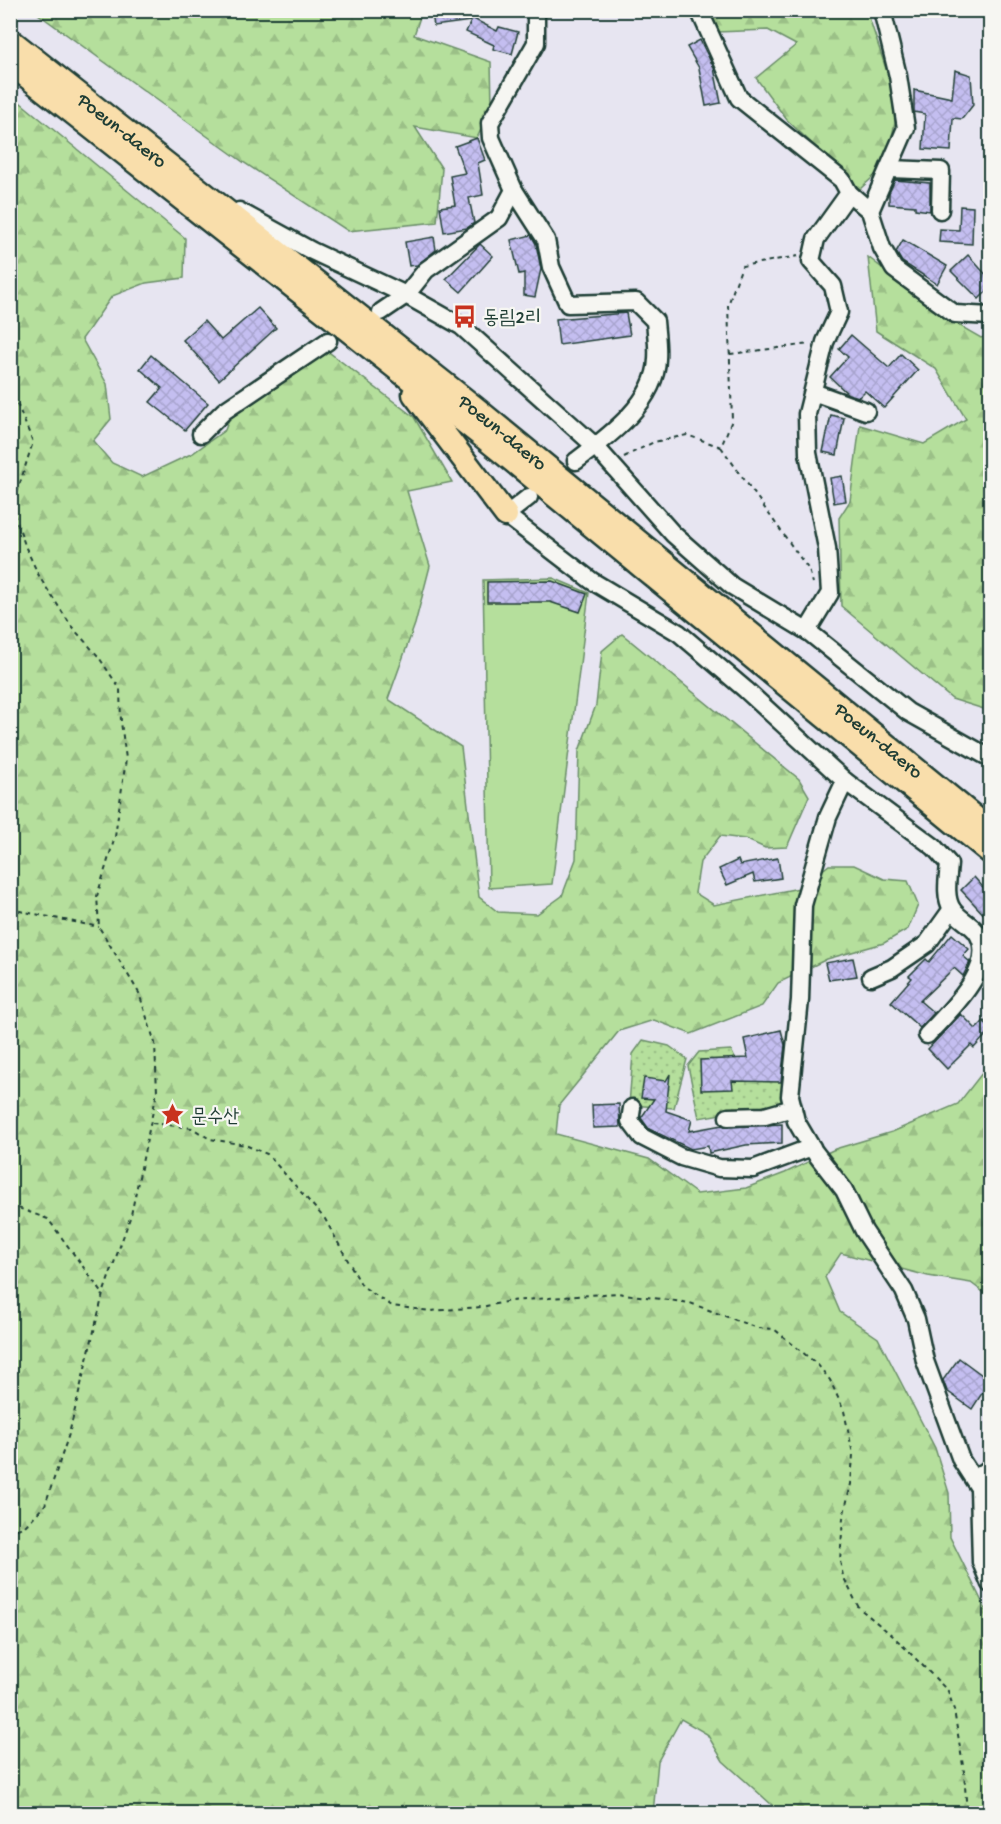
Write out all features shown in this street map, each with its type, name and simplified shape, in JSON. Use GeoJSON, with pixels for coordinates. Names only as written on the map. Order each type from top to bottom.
{"type":"FeatureCollection","features":[{"type":"Feature","properties":{"kind":"highway","name":"Poeun-daero"},"geometry":{"type":"LineString","coordinates":[[10,40],[474,407],[990,830]]}},
{"type":"Feature","properties":{"kind":"highway","name":"Poeun-daero"},"geometry":{"type":"LineString","coordinates":[[10,63],[486,439],[990,852]]}},
{"type":"Feature","properties":{"kind":"highway"},"geometry":{"type":"LineString","coordinates":[[364,344],[413,393],[506,515]]}},
{"type":"Feature","properties":{"kind":"highway"},"geometry":{"type":"LineString","coordinates":[[858,724],[990,814]]}},
{"type":"Feature","properties":{"kind":"street"},"geometry":{"type":"LineString","coordinates":[[536,10],[536,43],[490,123],[491,138],[514,190],[546,240],[551,267],[568,304],[636,302],[655,321],[658,361],[642,404],[576,460]]}},
{"type":"Feature","properties":{"kind":"street"},"geometry":{"type":"LineString","coordinates":[[699,10],[740,98],[842,180],[849,193],[870,211],[882,248],[894,269],[955,314],[990,316]]}},
{"type":"Feature","properties":{"kind":"street"},"geometry":{"type":"LineString","coordinates":[[870,211],[891,169],[906,128],[898,76],[882,10]]}},
{"type":"Feature","properties":{"kind":"street"},"geometry":{"type":"LineString","coordinates":[[891,169],[941,171],[940,210]]}},
{"type":"Feature","properties":{"kind":"street"},"geometry":{"type":"LineString","coordinates":[[193,186],[312,251],[406,295],[461,326],[595,446],[673,534],[732,586],[807,631],[908,712],[990,758]]}},
{"type":"Feature","properties":{"kind":"street"},"geometry":{"type":"LineString","coordinates":[[381,312],[406,295],[426,270],[499,218],[514,190]]}},
{"type":"Feature","properties":{"kind":"street"},"geometry":{"type":"LineString","coordinates":[[807,631],[830,593],[827,548],[808,453],[807,414],[825,342],[839,312],[834,286],[811,261],[816,239],[849,193]]}},
{"type":"Feature","properties":{"kind":"street"},"geometry":{"type":"LineString","coordinates":[[201,434],[224,411],[328,341]]}},
{"type":"Feature","properties":{"kind":"street"},"geometry":{"type":"LineString","coordinates":[[813,392],[866,411]]}},
{"type":"Feature","properties":{"kind":"street"},"geometry":{"type":"LineString","coordinates":[[529,497],[506,515],[592,581],[679,633],[747,690],[845,781],[934,848],[950,864],[946,888],[952,909],[977,932],[985,952],[978,972],[962,998],[927,1035]]}},
{"type":"Feature","properties":{"kind":"street"},"geometry":{"type":"LineString","coordinates":[[845,781],[828,818],[803,905],[800,1000],[790,1096],[796,1121],[844,1190],[864,1231],[904,1291],[916,1319],[925,1361],[962,1460],[980,1488]]}},
{"type":"Feature","properties":{"kind":"street"},"geometry":{"type":"LineString","coordinates":[[871,977],[892,968],[927,944],[952,909]]}},
{"type":"Feature","properties":{"kind":"street"},"geometry":{"type":"LineString","coordinates":[[632,1108],[630,1121],[642,1137],[681,1157],[719,1168],[753,1169],[812,1147]]}},
{"type":"Feature","properties":{"kind":"street"},"geometry":{"type":"LineString","coordinates":[[728,1117],[765,1116],[793,1108]]}},
{"type":"Feature","properties":{"kind":"street"},"geometry":{"type":"LineString","coordinates":[[990,1468],[979,1476],[981,1562],[990,1584]]}},
{"type":"Feature","properties":{"kind":"path"},"geometry":{"type":"LineString","coordinates":[[721,447],[732,420],[728,305],[742,266],[813,254]]}},
{"type":"Feature","properties":{"kind":"path"},"geometry":{"type":"LineString","coordinates":[[730,354],[825,342]]}},
{"type":"Feature","properties":{"kind":"path"},"geometry":{"type":"LineString","coordinates":[[10,387],[33,442],[12,508],[22,538],[40,578],[72,627],[98,656],[120,690],[126,759],[115,837],[97,896],[99,927],[139,993],[155,1043],[157,1092],[131,1215],[103,1294],[69,1434],[45,1505],[25,1526],[10,1532]]}},
{"type":"Feature","properties":{"kind":"path"},"geometry":{"type":"LineString","coordinates":[[612,464],[654,442],[687,435],[721,447],[809,570],[821,608]]}},
{"type":"Feature","properties":{"kind":"path"},"geometry":{"type":"LineString","coordinates":[[10,909],[99,927]]}},
{"type":"Feature","properties":{"kind":"path"},"geometry":{"type":"LineString","coordinates":[[152,1123],[192,1128],[210,1139],[245,1144],[267,1154],[325,1219],[362,1286],[392,1306],[430,1311],[481,1307],[510,1300],[617,1293],[690,1303],[757,1328],[774,1329],[818,1365],[830,1380],[844,1411],[854,1454],[851,1484],[843,1518],[840,1561],[843,1576],[859,1608],[893,1636],[948,1691],[954,1710],[964,1772],[967,1814]]}},
{"type":"Feature","properties":{"kind":"path"},"geometry":{"type":"LineString","coordinates":[[10,1205],[48,1219],[103,1294]]}},
{"type":"Feature","properties":{"kind":"green space"},"geometry":{"type":"Polygon","coordinates":[[[34,11],[422,11],[414,35],[491,62],[492,105],[477,138],[415,127],[442,169],[437,222],[348,231],[243,162],[34,11]]]}},
{"type":"Feature","properties":{"kind":"green space"},"geometry":{"type":"Polygon","coordinates":[[[711,11],[867,11],[891,84],[895,123],[885,166],[860,189],[787,120],[756,78],[796,45],[768,30],[717,32],[711,11]]]}},
{"type":"Feature","properties":{"kind":"green space"},"geometry":{"type":"Polygon","coordinates":[[[10,94],[185,238],[184,278],[146,283],[112,296],[82,339],[107,384],[111,419],[93,441],[112,463],[142,477],[193,453],[225,430],[238,396],[318,344],[414,417],[452,482],[407,491],[430,566],[415,624],[388,699],[461,747],[479,897],[498,912],[537,914],[562,896],[576,859],[579,751],[596,705],[602,651],[622,634],[799,779],[809,796],[787,847],[765,848],[745,839],[720,836],[700,862],[695,893],[714,905],[799,888],[829,865],[854,865],[884,879],[908,881],[918,905],[908,929],[884,943],[827,959],[778,983],[762,1006],[691,1034],[654,1020],[619,1031],[559,1105],[556,1134],[649,1159],[697,1194],[746,1188],[785,1173],[835,1149],[892,1132],[958,1104],[990,1063],[990,1297],[971,1283],[928,1276],[841,1253],[825,1277],[840,1312],[878,1338],[935,1448],[949,1493],[950,1537],[990,1618],[990,1813],[781,1813],[723,1761],[707,1734],[681,1719],[658,1761],[653,1813],[11,1813],[10,94]]]}},
{"type":"Feature","properties":{"kind":"green space"},"geometry":{"type":"Polygon","coordinates":[[[868,257],[948,319],[981,338],[990,335],[990,711],[952,699],[841,606],[839,518],[850,501],[860,425],[924,444],[966,419],[936,369],[876,331],[868,257]]]}},
{"type":"Feature","properties":{"kind":"green space"},"geometry":{"type":"Polygon","coordinates":[[[553,578],[589,593],[552,884],[489,888],[483,580],[553,578]]]}},
{"type":"Feature","properties":{"kind":"green space"},"geometry":{"type":"Polygon","coordinates":[[[643,1040],[669,1046],[687,1059],[674,1108],[629,1105],[633,1054],[643,1040]]]}},
{"type":"Feature","properties":{"kind":"green space"},"geometry":{"type":"Polygon","coordinates":[[[731,1050],[740,1069],[745,1063],[783,1063],[790,1068],[782,1103],[699,1118],[688,1066],[699,1052],[731,1050]]]}},
{"type":"Feature","properties":{"kind":"building"},"geometry":{"type":"Polygon","coordinates":[[[456,10],[497,31],[499,27],[518,32],[512,54],[493,49],[494,45],[466,32],[471,21],[434,26],[432,14],[456,10]]]}},
{"type":"Feature","properties":{"kind":"building"},"geometry":{"type":"Polygon","coordinates":[[[700,40],[714,68],[721,103],[706,106],[699,68],[687,47],[700,40]]]}},
{"type":"Feature","properties":{"kind":"building"},"geometry":{"type":"Polygon","coordinates":[[[955,70],[971,75],[973,105],[962,119],[953,118],[951,151],[923,149],[925,114],[914,112],[914,90],[952,98],[955,70]]]}},
{"type":"Feature","properties":{"kind":"building"},"geometry":{"type":"Polygon","coordinates":[[[477,138],[485,160],[478,163],[483,195],[469,198],[474,223],[467,228],[444,232],[440,207],[455,205],[450,176],[465,173],[455,146],[477,138]]]}},
{"type":"Feature","properties":{"kind":"building"},"geometry":{"type":"Polygon","coordinates":[[[895,180],[930,183],[930,211],[915,209],[915,206],[889,204],[889,193],[895,180]]]}},
{"type":"Feature","properties":{"kind":"building"},"geometry":{"type":"Polygon","coordinates":[[[960,206],[973,207],[972,244],[939,242],[940,229],[959,230],[960,206]]]}},
{"type":"Feature","properties":{"kind":"building"},"geometry":{"type":"Polygon","coordinates":[[[531,235],[536,244],[541,269],[535,297],[524,295],[524,273],[519,274],[511,240],[531,235]]]}},
{"type":"Feature","properties":{"kind":"building"},"geometry":{"type":"Polygon","coordinates":[[[434,237],[436,250],[417,265],[409,266],[405,242],[434,237]]]}},
{"type":"Feature","properties":{"kind":"building"},"geometry":{"type":"Polygon","coordinates":[[[903,240],[947,266],[937,284],[902,262],[896,252],[903,240]]]}},
{"type":"Feature","properties":{"kind":"building"},"geometry":{"type":"Polygon","coordinates":[[[480,244],[493,256],[461,292],[446,279],[480,244]]]}},
{"type":"Feature","properties":{"kind":"building"},"geometry":{"type":"Polygon","coordinates":[[[968,255],[990,279],[990,288],[979,299],[951,271],[968,255]]]}},
{"type":"Feature","properties":{"kind":"building"},"geometry":{"type":"Polygon","coordinates":[[[258,308],[276,328],[219,380],[183,340],[204,321],[221,340],[258,308]]]}},
{"type":"Feature","properties":{"kind":"building"},"geometry":{"type":"Polygon","coordinates":[[[626,313],[630,335],[559,345],[556,319],[626,313]]]}},
{"type":"Feature","properties":{"kind":"building"},"geometry":{"type":"Polygon","coordinates":[[[851,335],[889,368],[901,354],[918,370],[884,408],[865,391],[859,397],[848,394],[830,377],[848,357],[839,349],[851,335]]]}},
{"type":"Feature","properties":{"kind":"building"},"geometry":{"type":"Polygon","coordinates":[[[151,355],[208,403],[185,430],[150,402],[162,388],[140,369],[151,355]]]}},
{"type":"Feature","properties":{"kind":"building"},"geometry":{"type":"Polygon","coordinates":[[[831,415],[844,418],[837,455],[823,452],[831,415]]]}},
{"type":"Feature","properties":{"kind":"building"},"geometry":{"type":"Polygon","coordinates":[[[842,476],[846,501],[834,503],[830,478],[842,476]]]}},
{"type":"Feature","properties":{"kind":"building"},"geometry":{"type":"Polygon","coordinates":[[[552,581],[587,594],[580,612],[550,602],[487,602],[487,582],[552,581]]]}},
{"type":"Feature","properties":{"kind":"building"},"geometry":{"type":"Polygon","coordinates":[[[778,858],[781,878],[755,882],[753,874],[727,885],[719,869],[738,860],[740,865],[778,858]]]}},
{"type":"Feature","properties":{"kind":"building"},"geometry":{"type":"Polygon","coordinates":[[[974,877],[990,895],[990,921],[961,890],[974,877]]]}},
{"type":"Feature","properties":{"kind":"building"},"geometry":{"type":"Polygon","coordinates":[[[952,934],[969,949],[963,956],[970,962],[963,976],[954,968],[920,1001],[934,1013],[920,1028],[891,1002],[912,978],[909,976],[926,959],[929,962],[952,934]]]}},
{"type":"Feature","properties":{"kind":"building"},"geometry":{"type":"Polygon","coordinates":[[[853,958],[857,976],[829,980],[825,963],[853,958]]]}},
{"type":"Feature","properties":{"kind":"building"},"geometry":{"type":"Polygon","coordinates":[[[961,1014],[976,1029],[984,1021],[990,1031],[974,1048],[971,1045],[947,1069],[928,1049],[961,1014]]]}},
{"type":"Feature","properties":{"kind":"building"},"geometry":{"type":"Polygon","coordinates":[[[781,1030],[785,1045],[781,1082],[732,1081],[733,1089],[701,1090],[700,1060],[748,1058],[744,1039],[781,1030]]]}},
{"type":"Feature","properties":{"kind":"building"},"geometry":{"type":"Polygon","coordinates":[[[670,1074],[666,1111],[692,1120],[689,1131],[722,1125],[728,1127],[782,1124],[782,1143],[746,1145],[709,1153],[708,1146],[691,1149],[649,1129],[641,1118],[654,1099],[641,1098],[644,1078],[666,1081],[670,1074]]]}},
{"type":"Feature","properties":{"kind":"building"},"geometry":{"type":"Polygon","coordinates":[[[619,1104],[620,1127],[593,1128],[592,1105],[619,1104]]]}},
{"type":"Feature","properties":{"kind":"building"},"geometry":{"type":"Polygon","coordinates":[[[959,1358],[990,1381],[972,1409],[947,1391],[943,1380],[959,1358]]]}},
{"type":"Feature","properties":{"kind":"place","name":"동림2리"},"geometry":{"type":"Point","coordinates":[465,316]}},
{"type":"Feature","properties":{"kind":"place","name":"문수산"},"geometry":{"type":"Point","coordinates":[173,1115]}}]}
